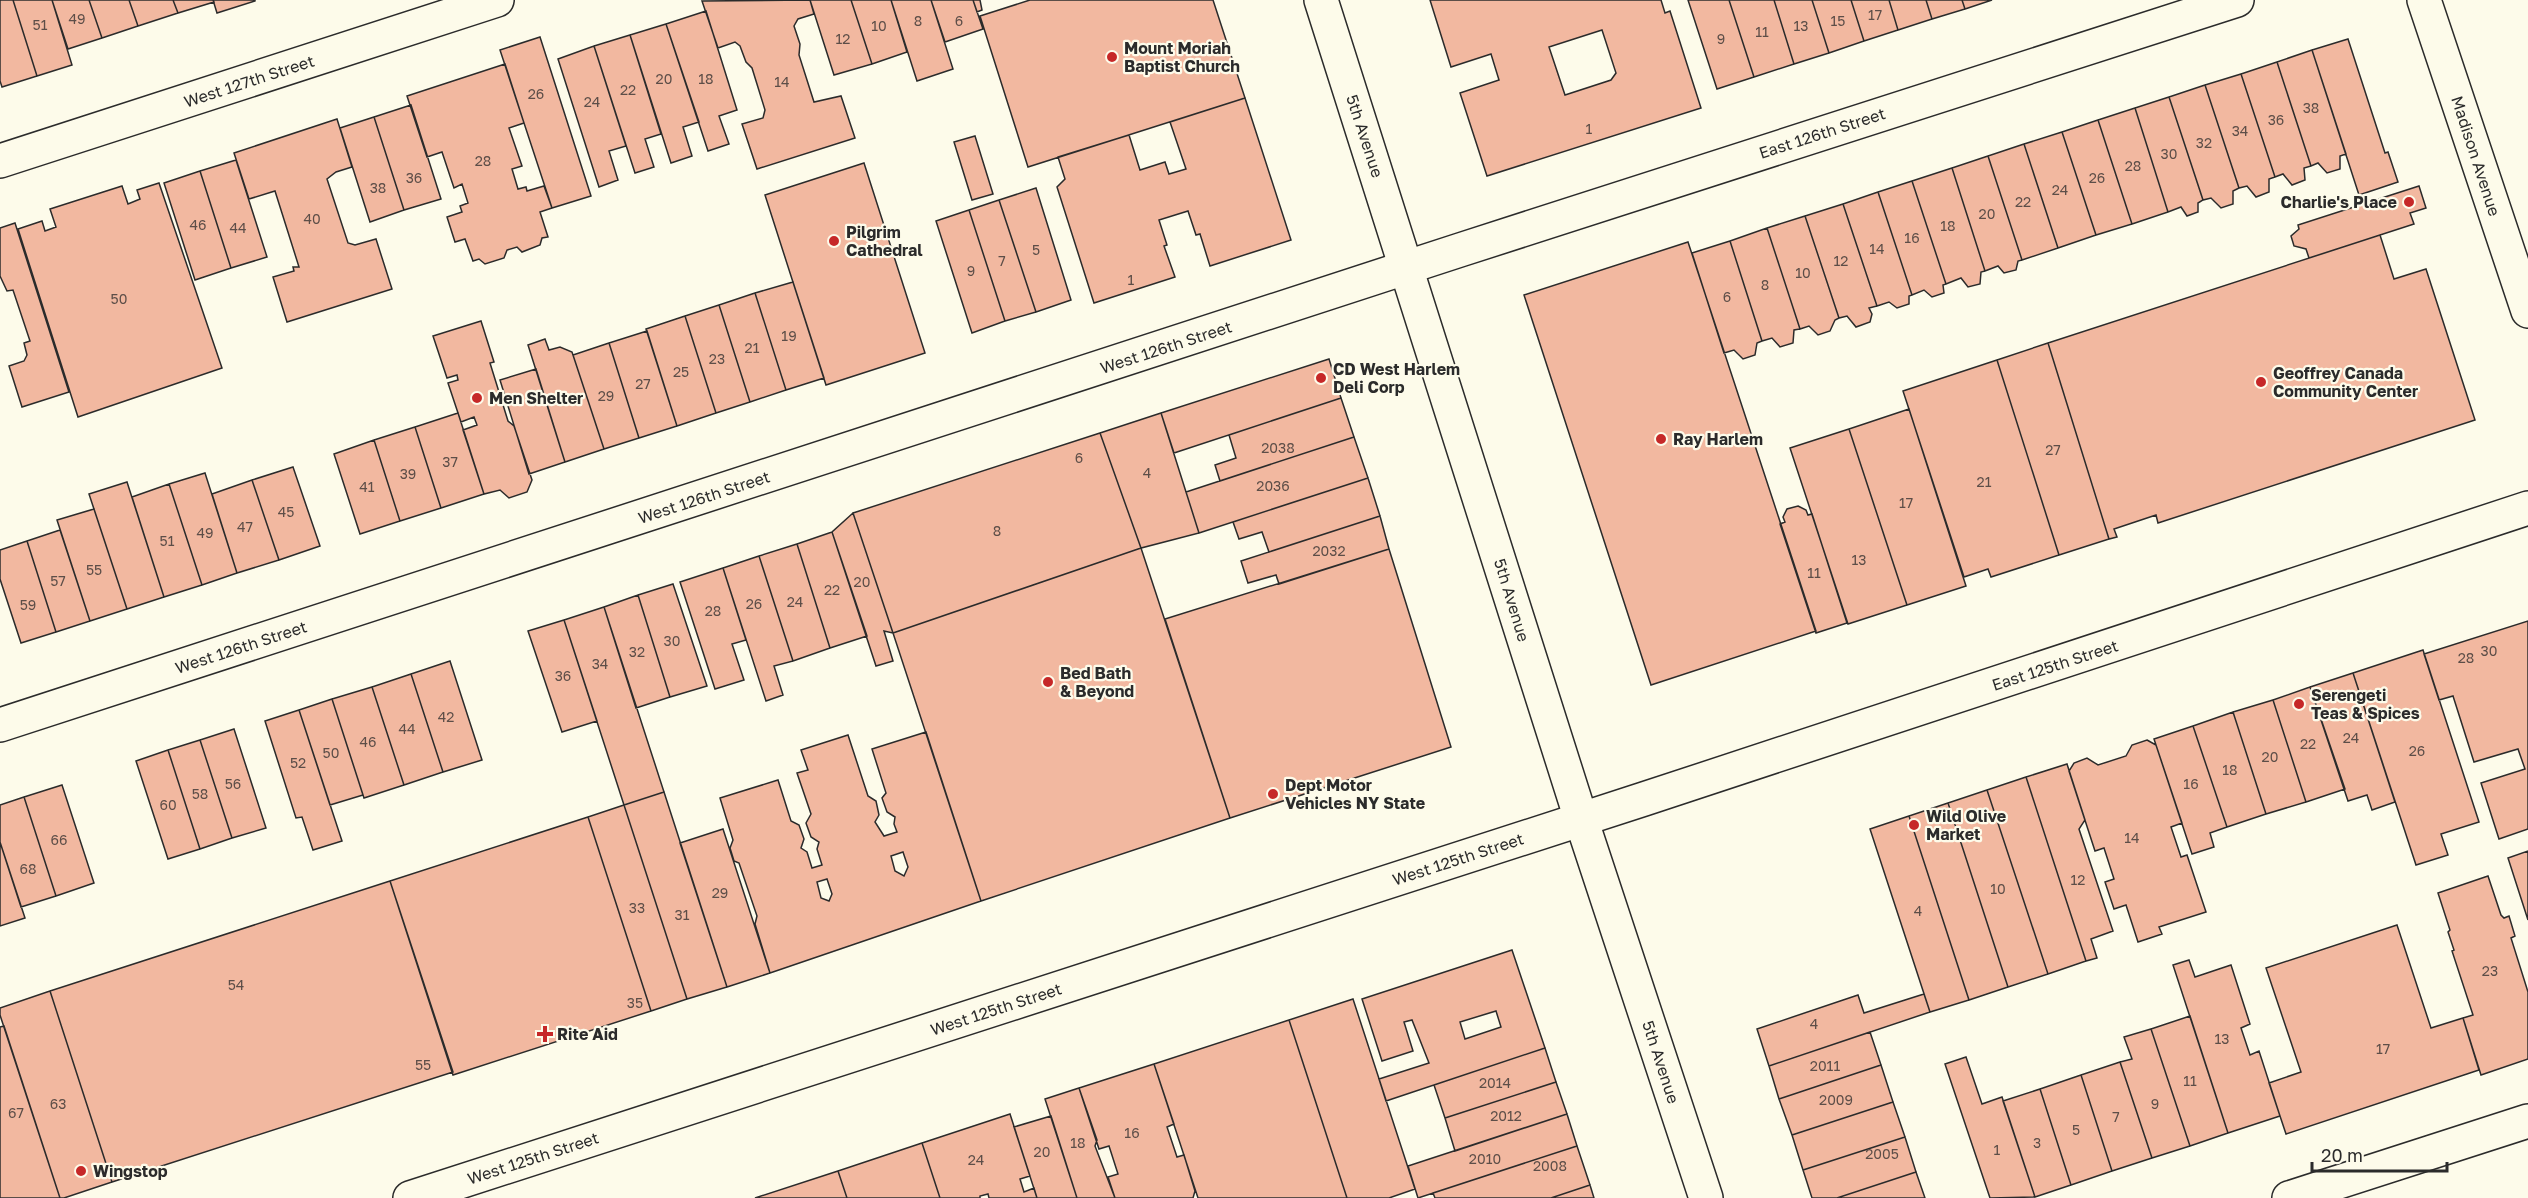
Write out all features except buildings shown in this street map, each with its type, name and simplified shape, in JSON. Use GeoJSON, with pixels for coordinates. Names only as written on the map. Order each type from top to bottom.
{"type":"FeatureCollection","features":[{"type":"Feature","properties":{"kind":"main road","name":"West 127th Street"},"geometry":{"type":"LineString","coordinates":[[0,161],[497,0]]}},
{"type":"Feature","properties":{"kind":"main road","name":"5th Avenue"},"geometry":{"type":"LineString","coordinates":[[1322,0],[1581,819],[1706,1198]]}},
{"type":"Feature","properties":{"kind":"main road","name":"East 126th Street"},"geometry":{"type":"LineString","coordinates":[[1407,267],[2237,0]]}},
{"type":"Feature","properties":{"kind":"main road","name":"Madison Avenue"},"geometry":{"type":"LineString","coordinates":[[2424,0],[2528,311]]}},
{"type":"Feature","properties":{"kind":"main road","name":"West 126th Street"},"geometry":{"type":"LineString","coordinates":[[0,725],[1407,267]]}},
{"type":"Feature","properties":{"kind":"main road","name":"East 125th Street"},"geometry":{"type":"LineString","coordinates":[[1581,819],[2528,508]]}},
{"type":"Feature","properties":{"kind":"main road","name":"West 125th Street"},"geometry":{"type":"LineString","coordinates":[[411,1198],[1581,819]]}},
{"type":"Feature","properties":{"kind":"main road"},"geometry":{"type":"LineString","coordinates":[[2289,1198],[2528,1121]]}},
{"type":"Feature","properties":{"kind":"place","name":"Mount Moriah Baptist Church"},"geometry":{"type":"Point","coordinates":[1112,57]}},
{"type":"Feature","properties":{"kind":"place","name":"Charlie's Place"},"geometry":{"type":"Point","coordinates":[2409,202]}},
{"type":"Feature","properties":{"kind":"place","name":"Pilgrim Cathedral"},"geometry":{"type":"Point","coordinates":[834,241]}},
{"type":"Feature","properties":{"kind":"place","name":"CD West Harlem Deli Corp"},"geometry":{"type":"Point","coordinates":[1321,378]}},
{"type":"Feature","properties":{"kind":"place","name":"Geoffrey Canada Community Center"},"geometry":{"type":"Point","coordinates":[2261,382]}},
{"type":"Feature","properties":{"kind":"place","name":"Men Shelter"},"geometry":{"type":"Point","coordinates":[477,398]}},
{"type":"Feature","properties":{"kind":"place","name":"Ray Harlem"},"geometry":{"type":"Point","coordinates":[1661,439]}},
{"type":"Feature","properties":{"kind":"place","name":"Bed Bath & Beyond"},"geometry":{"type":"Point","coordinates":[1048,682]}},
{"type":"Feature","properties":{"kind":"place","name":"Serengeti Teas & Spices"},"geometry":{"type":"Point","coordinates":[2299,704]}},
{"type":"Feature","properties":{"kind":"place","name":"Dept Motor Vehicles NY State"},"geometry":{"type":"Point","coordinates":[1273,794]}},
{"type":"Feature","properties":{"kind":"place","name":"Wild Olive Market"},"geometry":{"type":"Point","coordinates":[1914,825]}},
{"type":"Feature","properties":{"kind":"place","name":"Rite Aid"},"geometry":{"type":"Point","coordinates":[545,1034]}},
{"type":"Feature","properties":{"kind":"place","name":"Wingstop"},"geometry":{"type":"Point","coordinates":[81,1171]}}]}
